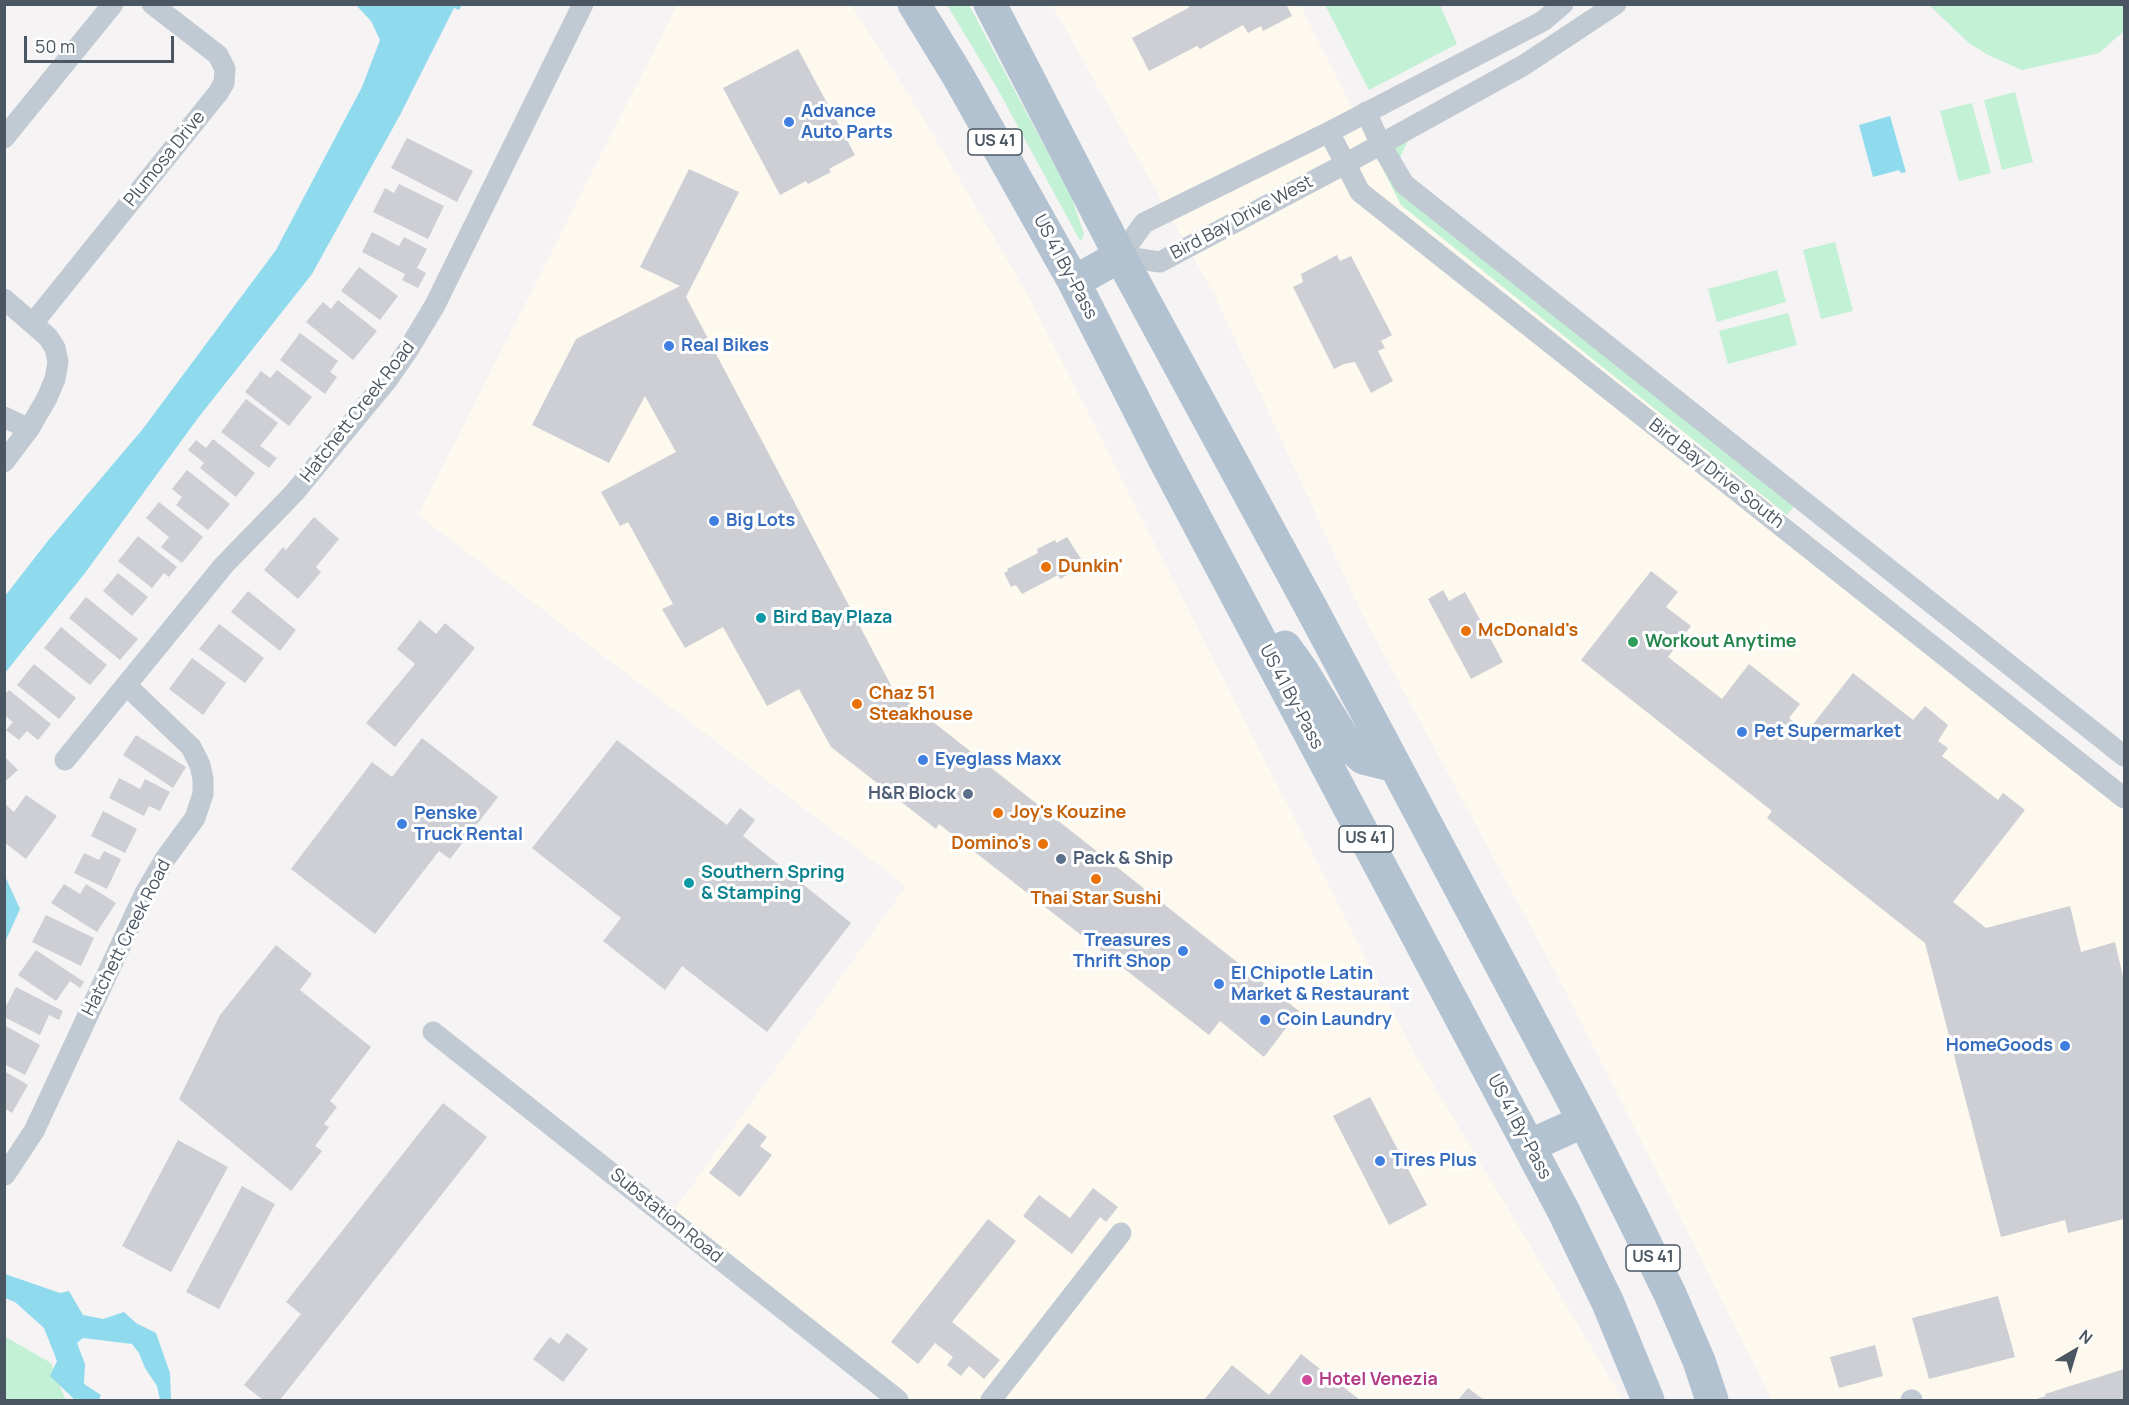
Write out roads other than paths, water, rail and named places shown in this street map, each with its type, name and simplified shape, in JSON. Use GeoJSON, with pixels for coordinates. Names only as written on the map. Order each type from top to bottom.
{"type":"FeatureCollection","features":[{"type":"Feature","properties":{"kind":"main road","name":"US 41 By-Pass"},"geometry":{"type":"LineString","coordinates":[[914,4],[958,76],[1074,282],[1163,457],[1572,1226],[1617,1324],[1648,1401]]}},
{"type":"Feature","properties":{"kind":"main road","name":"US 41"},"geometry":{"type":"LineString","coordinates":[[990,4],[1120,256],[1584,1121],[1670,1294],[1699,1361],[1712,1401]]}},
{"type":"Feature","properties":{"kind":"main road"},"geometry":{"type":"LineString","coordinates":[[1074,282],[1120,256]]}},
{"type":"Feature","properties":{"kind":"main road"},"geometry":{"type":"LineString","coordinates":[[1235,592],[1293,658],[1346,743],[1363,759],[1395,766]]}},
{"type":"Feature","properties":{"kind":"main road"},"geometry":{"type":"LineString","coordinates":[[1529,1146],[1584,1121]]}},
{"type":"Feature","properties":{"kind":"main road"},"geometry":{"type":"LineString","coordinates":[[1617,1324],[1670,1401]]}},
{"type":"Feature","properties":{"kind":"street"},"geometry":{"type":"LineString","coordinates":[[4,138],[113,4]]}},
{"type":"Feature","properties":{"kind":"street","name":"Plumosa Drive"},"geometry":{"type":"LineString","coordinates":[[34,322],[224,83],[225,69],[218,55],[152,4]]}},
{"type":"Feature","properties":{"kind":"street","name":"Hatchett Creek Road"},"geometry":{"type":"LineString","coordinates":[[65,760],[231,557],[294,493],[388,379],[408,350],[435,306],[583,4]]}},
{"type":"Feature","properties":{"kind":"street","name":"Bird Bay Drive West"},"geometry":{"type":"LineString","coordinates":[[1563,4],[1543,21],[1329,132],[1144,223],[1120,256],[1160,262],[1381,145],[1524,65],[1616,4]]}},
{"type":"Feature","properties":{"kind":"street","name":"Bird Bay Drive South"},"geometry":{"type":"LineString","coordinates":[[1366,112],[1381,145],[1404,184],[2124,756]]}},
{"type":"Feature","properties":{"kind":"street","name":"Bird Bay Drive South"},"geometry":{"type":"LineString","coordinates":[[1329,132],[1360,192],[2124,798]]}},
{"type":"Feature","properties":{"kind":"street"},"geometry":{"type":"LineString","coordinates":[[4,298],[34,322],[48,337],[55,348],[58,362],[55,379],[47,398],[29,429],[4,462]]}},
{"type":"Feature","properties":{"kind":"street"},"geometry":{"type":"LineString","coordinates":[[4,417],[29,429]]}},
{"type":"Feature","properties":{"kind":"street"},"geometry":{"type":"LineString","coordinates":[[1891,612],[1911,587]]}},
{"type":"Feature","properties":{"kind":"street","name":"Hatchett Creek Road"},"geometry":{"type":"LineString","coordinates":[[5,1175],[34,1131],[146,893],[165,859],[195,818],[203,794],[200,765],[191,747],[126,685]]}},
{"type":"Feature","properties":{"kind":"street","name":"Substation Road"},"geometry":{"type":"LineString","coordinates":[[433,1032],[898,1401]]}},
{"type":"Feature","properties":{"kind":"street"},"geometry":{"type":"LineString","coordinates":[[991,1401],[1121,1233]]}},
{"type":"Feature","properties":{"kind":"water"},"geometry":{"type":"Polygon","coordinates":[[[356,5],[462,5],[459,10],[454,8],[400,115],[312,274],[198,418],[85,573],[5,673],[5,596],[47,542],[142,430],[276,250],[362,87],[380,40],[371,21],[356,5]]]}},
{"type":"Feature","properties":{"kind":"water"},"geometry":{"type":"Polygon","coordinates":[[[1890,116],[1906,172],[1901,173],[1899,170],[1873,177],[1859,125],[1890,116]]]}},
{"type":"Feature","properties":{"kind":"water"},"geometry":{"type":"Polygon","coordinates":[[[4,876],[20,909],[5,942],[4,876]]]}},
{"type":"Feature","properties":{"kind":"water"},"geometry":{"type":"Polygon","coordinates":[[[5,1274],[60,1293],[69,1291],[83,1315],[103,1319],[124,1312],[136,1323],[156,1333],[170,1373],[171,1400],[160,1400],[157,1386],[132,1344],[83,1338],[77,1343],[85,1364],[84,1384],[101,1395],[99,1400],[75,1400],[50,1376],[57,1361],[44,1328],[15,1302],[5,1298],[5,1274]]]}},
{"type":"Feature","properties":{"kind":"place","name":"Advance Auto Parts"},"geometry":{"type":"Point","coordinates":[789,122]}},
{"type":"Feature","properties":{"kind":"place","name":"Real Bikes"},"geometry":{"type":"Point","coordinates":[669,346]}},
{"type":"Feature","properties":{"kind":"place","name":"Big Lots"},"geometry":{"type":"Point","coordinates":[714,521]}},
{"type":"Feature","properties":{"kind":"place","name":"Dunkin'"},"geometry":{"type":"Point","coordinates":[1046,567]}},
{"type":"Feature","properties":{"kind":"place","name":"Bird Bay Plaza"},"geometry":{"type":"Point","coordinates":[761,618]}},
{"type":"Feature","properties":{"kind":"place","name":"McDonald's"},"geometry":{"type":"Point","coordinates":[1466,631]}},
{"type":"Feature","properties":{"kind":"place","name":"Workout Anytime"},"geometry":{"type":"Point","coordinates":[1633,642]}},
{"type":"Feature","properties":{"kind":"place","name":"Chaz 51 Steakhouse"},"geometry":{"type":"Point","coordinates":[857,704]}},
{"type":"Feature","properties":{"kind":"place","name":"Pet Supermarket"},"geometry":{"type":"Point","coordinates":[1742,732]}},
{"type":"Feature","properties":{"kind":"place","name":"Eyeglass Maxx"},"geometry":{"type":"Point","coordinates":[923,760]}},
{"type":"Feature","properties":{"kind":"place","name":"H&R Block"},"geometry":{"type":"Point","coordinates":[968,794]}},
{"type":"Feature","properties":{"kind":"place","name":"Joy's Kouzine"},"geometry":{"type":"Point","coordinates":[998,813]}},
{"type":"Feature","properties":{"kind":"place","name":"Penske Truck Rental"},"geometry":{"type":"Point","coordinates":[402,824]}},
{"type":"Feature","properties":{"kind":"place","name":"Domino's"},"geometry":{"type":"Point","coordinates":[1043,844]}},
{"type":"Feature","properties":{"kind":"place","name":"Pack & Ship"},"geometry":{"type":"Point","coordinates":[1061,859]}},
{"type":"Feature","properties":{"kind":"place","name":"Thai Star Sushi"},"geometry":{"type":"Point","coordinates":[1096,879]}},
{"type":"Feature","properties":{"kind":"place","name":"Southern Spring & Stamping"},"geometry":{"type":"Point","coordinates":[689,883]}},
{"type":"Feature","properties":{"kind":"place","name":"Treasures Thrift Shop"},"geometry":{"type":"Point","coordinates":[1183,951]}},
{"type":"Feature","properties":{"kind":"place","name":"El Chipotle Latin Market & Restaurant"},"geometry":{"type":"Point","coordinates":[1219,984]}},
{"type":"Feature","properties":{"kind":"place","name":"Coin Laundry"},"geometry":{"type":"Point","coordinates":[1265,1020]}},
{"type":"Feature","properties":{"kind":"place","name":"HomeGoods"},"geometry":{"type":"Point","coordinates":[2065,1046]}},
{"type":"Feature","properties":{"kind":"place","name":"Tires Plus"},"geometry":{"type":"Point","coordinates":[1380,1161]}},
{"type":"Feature","properties":{"kind":"place","name":"Hotel Venezia"},"geometry":{"type":"Point","coordinates":[1307,1380]}}]}
